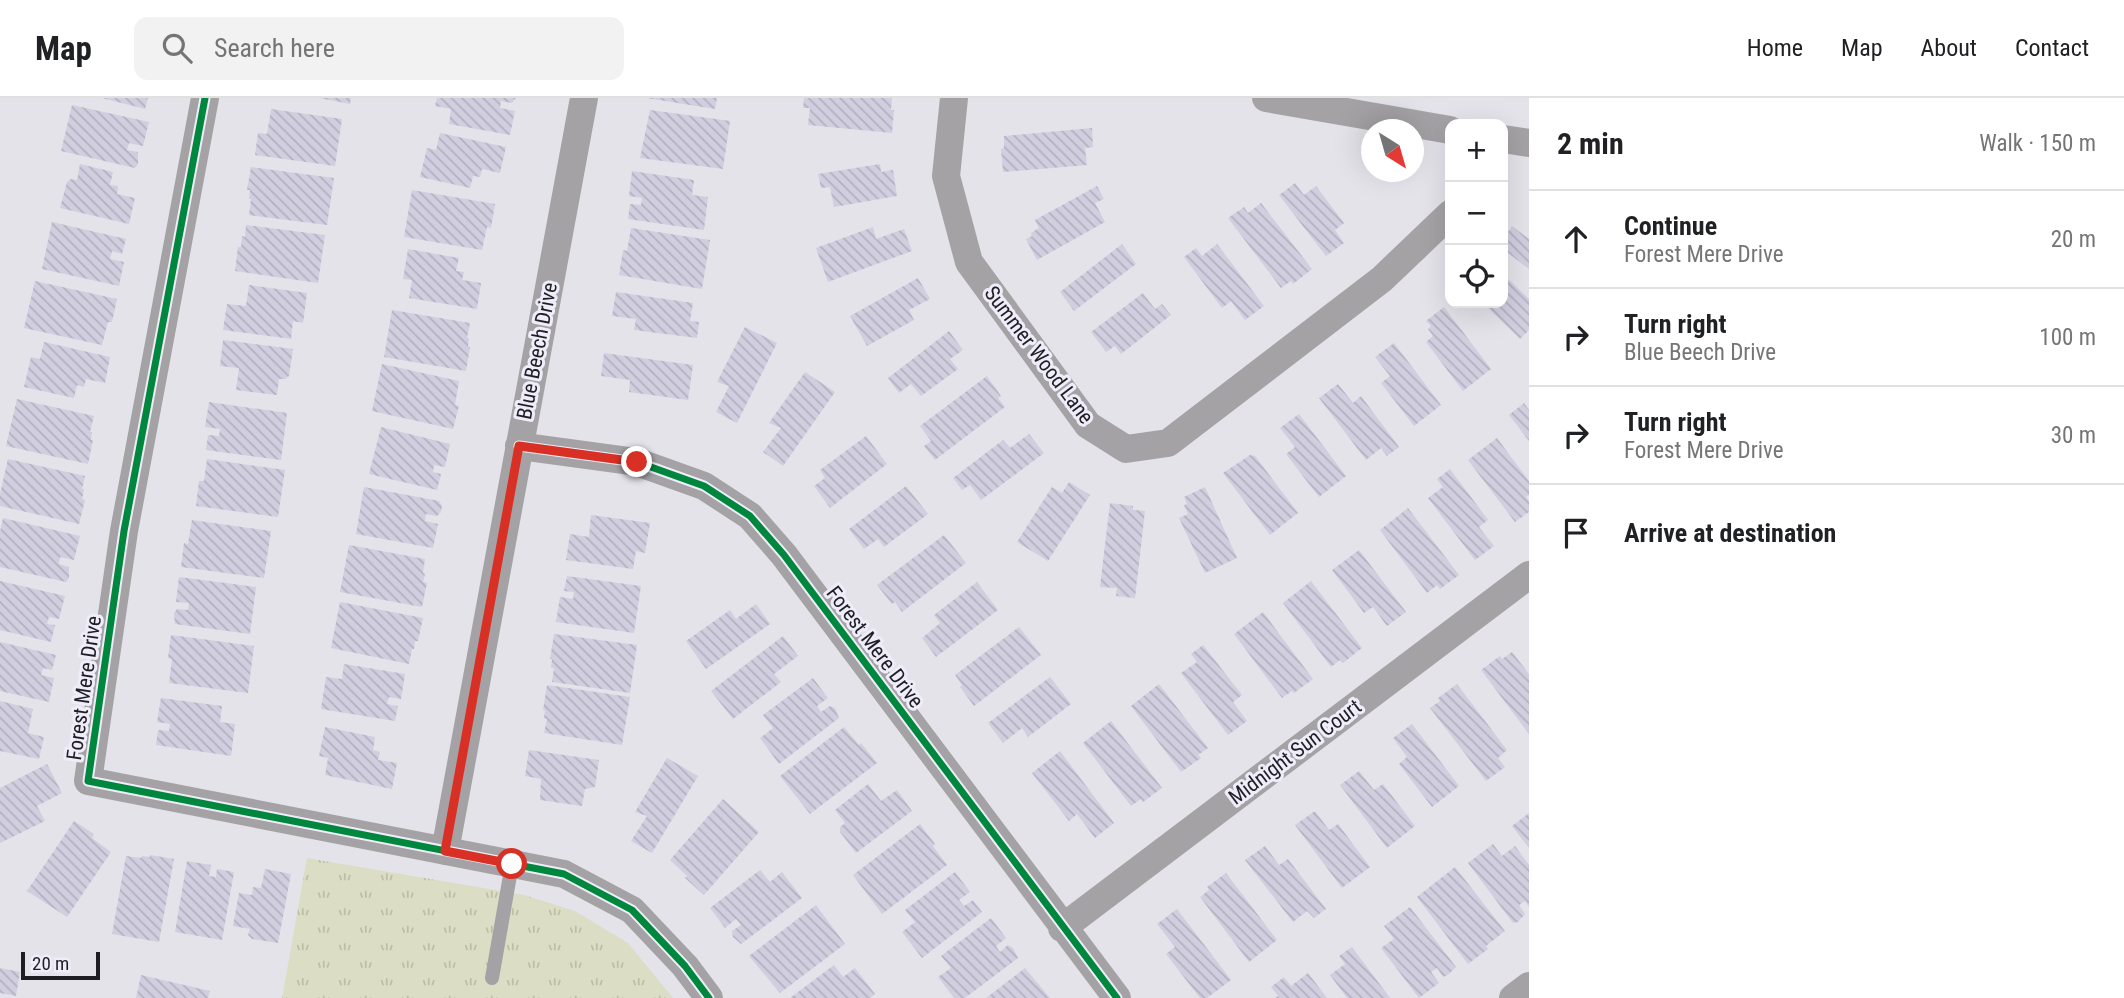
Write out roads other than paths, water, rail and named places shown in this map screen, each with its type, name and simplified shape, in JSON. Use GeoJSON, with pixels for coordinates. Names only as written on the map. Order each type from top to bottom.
{"type":"FeatureCollection","features":[{"type":"Feature","properties":{"kind":"street","name":"Forest Mere Drive"},"geometry":{"type":"LineString","coordinates":[[205,98],[124,531],[88,780],[564,874],[632,910],[685,966],[709,998]]}},
{"type":"Feature","properties":{"kind":"street","name":"Blue Beech Drive"},"geometry":{"type":"LineString","coordinates":[[445,851],[584,98]]}},
{"type":"Feature","properties":{"kind":"street","name":"Summer Wood Lane"},"geometry":{"type":"LineString","coordinates":[[954,98],[946,176],[969,262],[1088,425],[1126,449],[1168,443],[1382,279],[1445,219]]}},
{"type":"Feature","properties":{"kind":"street"},"geometry":{"type":"LineString","coordinates":[[1266,98],[1445,129]]}},
{"type":"Feature","properties":{"kind":"street"},"geometry":{"type":"LineString","coordinates":[[1508,140],[1529,143]]}},
{"type":"Feature","properties":{"kind":"street","name":"Forest Mere Drive"},"geometry":{"type":"LineString","coordinates":[[519,446],[637,462],[705,486],[750,516],[785,555],[1117,998]]}},
{"type":"Feature","properties":{"kind":"street","name":"Midnight Sun Court"},"geometry":{"type":"LineString","coordinates":[[1062,928],[1529,576]]}},
{"type":"Feature","properties":{"kind":"street"},"geometry":{"type":"LineString","coordinates":[[1513,998],[1529,986]]}},
{"type":"Feature","properties":{"kind":"lane"},"geometry":{"type":"LineString","coordinates":[[492,978],[512,864]]}}]}
